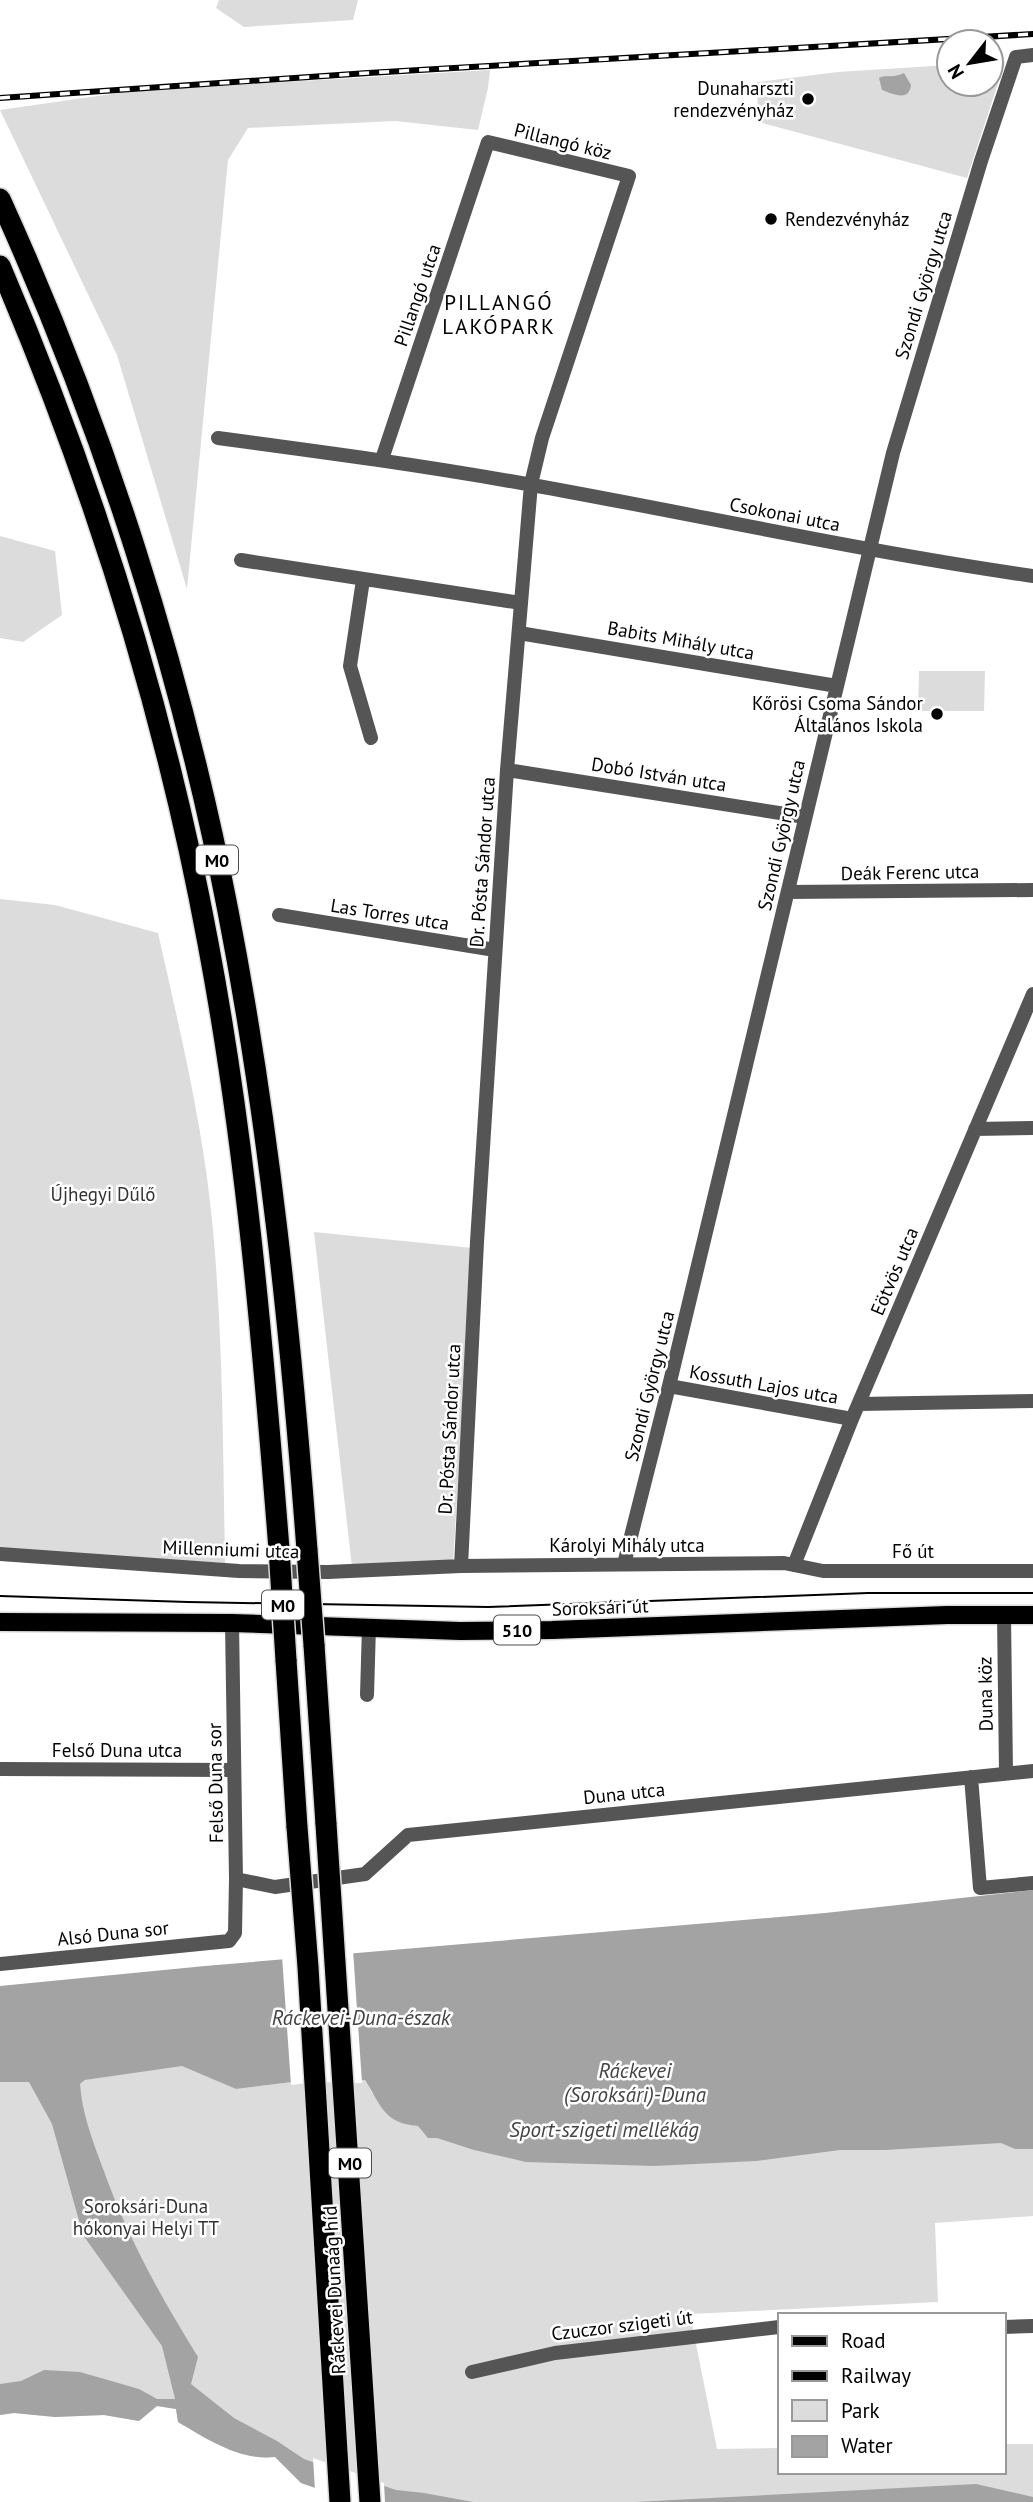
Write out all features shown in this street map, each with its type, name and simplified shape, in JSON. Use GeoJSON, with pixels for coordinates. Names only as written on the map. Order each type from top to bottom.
{"type":"FeatureCollection","features":[{"type":"Feature","properties":{"kind":"highway","name":"Ráckevei Dunaág híd"},"geometry":{"type":"LineString","coordinates":[[0,200],[37,283],[114,488],[170,671],[208,818],[244,997],[265,1135],[300,1451],[370,2502]]}},
{"type":"Feature","properties":{"kind":"highway","name":"Ráckevei Dunaág híd"},"geometry":{"type":"LineString","coordinates":[[0,266],[30,336],[94,510],[155,713],[208,943],[240,1142],[260,1325],[279,1549],[340,2502]]}},
{"type":"Feature","properties":{"kind":"main road","name":"Soroksári út"},"geometry":{"type":"LineString","coordinates":[[0,1622],[232,1623],[552,1630],[1033,1615]]}},
{"type":"Feature","properties":{"kind":"street","name":"Szondi György utca"},"geometry":{"type":"LineString","coordinates":[[624,1564],[893,453],[981,161],[1016,57],[1033,55]]}},
{"type":"Feature","properties":{"kind":"street","name":"Pillangó köz"},"geometry":{"type":"LineString","coordinates":[[488,142],[629,176]]}},
{"type":"Feature","properties":{"kind":"street","name":"Pillangó utca"},"geometry":{"type":"LineString","coordinates":[[382,459],[488,142]]}},
{"type":"Feature","properties":{"kind":"street","name":"Dr. Pósta Sándor utca"},"geometry":{"type":"LineString","coordinates":[[461,1566],[495,950],[531,484],[542,438],[629,176]]}},
{"type":"Feature","properties":{"kind":"street","name":"Csokonai utca"},"geometry":{"type":"LineString","coordinates":[[218,438],[382,459],[531,484],[870,550],[1033,576]]}},
{"type":"Feature","properties":{"kind":"street"},"geometry":{"type":"LineString","coordinates":[[240,560],[521,603]]}},
{"type":"Feature","properties":{"kind":"street"},"geometry":{"type":"LineString","coordinates":[[363,580],[350,666],[370,737]]}},
{"type":"Feature","properties":{"kind":"street","name":"Babits Mihály utca"},"geometry":{"type":"LineString","coordinates":[[519,633],[837,686]]}},
{"type":"Feature","properties":{"kind":"street","name":"Dobó István utca"},"geometry":{"type":"LineString","coordinates":[[507,770],[805,817]]}},
{"type":"Feature","properties":{"kind":"street","name":"Deák Ferenc utca"},"geometry":{"type":"LineString","coordinates":[[788,892],[1033,890]]}},
{"type":"Feature","properties":{"kind":"street","name":"Las Torres utca"},"geometry":{"type":"LineString","coordinates":[[279,915],[495,950]]}},
{"type":"Feature","properties":{"kind":"street","name":"Eötvös utca"},"geometry":{"type":"LineString","coordinates":[[794,1565],[852,1419],[1033,994]]}},
{"type":"Feature","properties":{"kind":"street"},"geometry":{"type":"LineString","coordinates":[[975,1129],[1033,1128]]}},
{"type":"Feature","properties":{"kind":"street","name":"Kossuth Lajos utca"},"geometry":{"type":"LineString","coordinates":[[669,1386],[852,1419]]}},
{"type":"Feature","properties":{"kind":"street","name":"Kossuth Lajos utca"},"geometry":{"type":"LineString","coordinates":[[859,1404],[1033,1401]]}},
{"type":"Feature","properties":{"kind":"street","name":"Millenniumi utca"},"geometry":{"type":"LineString","coordinates":[[0,1554],[239,1571],[328,1572],[461,1566]]}},
{"type":"Feature","properties":{"kind":"street","name":"Károlyi Mihály utca"},"geometry":{"type":"LineString","coordinates":[[461,1566],[794,1565]]}},
{"type":"Feature","properties":{"kind":"street","name":"Fő út"},"geometry":{"type":"LineString","coordinates":[[794,1565],[823,1571],[1033,1571]]}},
{"type":"Feature","properties":{"kind":"street","name":"Duna köz"},"geometry":{"type":"LineString","coordinates":[[1003,1615],[1006,1773]]}},
{"type":"Feature","properties":{"kind":"street","name":"Felső Duna sor"},"geometry":{"type":"LineString","coordinates":[[229,1941],[234,1933],[236,1879],[232,1623]]}},
{"type":"Feature","properties":{"kind":"street"},"geometry":{"type":"LineString","coordinates":[[367,1695],[369,1626]]}},
{"type":"Feature","properties":{"kind":"street","name":"Felső Duna utca"},"geometry":{"type":"LineString","coordinates":[[0,1769],[234,1770]]}},
{"type":"Feature","properties":{"kind":"street","name":"Duna utca"},"geometry":{"type":"LineString","coordinates":[[236,1879],[275,1888],[366,1874],[408,1835],[1033,1771]]}},
{"type":"Feature","properties":{"kind":"street"},"geometry":{"type":"LineString","coordinates":[[971,1777],[979,1888],[1033,1883]]}},
{"type":"Feature","properties":{"kind":"street","name":"Alsó Duna sor"},"geometry":{"type":"LineString","coordinates":[[0,1964],[229,1941]]}},
{"type":"Feature","properties":{"kind":"street"},"geometry":{"type":"LineString","coordinates":[[1005,2326],[1033,2326]]}},
{"type":"Feature","properties":{"kind":"street","name":"Czuczor szigeti út"},"geometry":{"type":"LineString","coordinates":[[472,2372],[555,2353],[778,2327]]}},
{"type":"Feature","properties":{"kind":"green space"},"geometry":{"type":"Polygon","coordinates":[[[219,0],[358,0],[353,20],[244,27],[216,8],[219,0]]]}},
{"type":"Feature","properties":{"kind":"green space"},"geometry":{"type":"Polygon","coordinates":[[[935,66],[935,98],[993,98],[967,178],[758,122],[757,82],[838,72],[935,66]]]}},
{"type":"Feature","properties":{"kind":"green space"},"geometry":{"type":"Polygon","coordinates":[[[490,70],[478,130],[395,121],[248,128],[228,160],[187,589],[117,355],[0,110],[132,91],[490,70]]]}},
{"type":"Feature","properties":{"kind":"green space"},"geometry":{"type":"Polygon","coordinates":[[[0,536],[55,551],[62,615],[23,642],[0,638],[0,536]]]}},
{"type":"Feature","properties":{"kind":"green space"},"geometry":{"type":"Polygon","coordinates":[[[919,671],[985,671],[984,711],[918,711],[919,671]]]}},
{"type":"Feature","properties":{"kind":"green space","name":"Újhegyi Dűlő"},"geometry":{"type":"Polygon","coordinates":[[[0,899],[55,905],[158,933],[183,1043],[209,1192],[221,1354],[225,1563],[0,1549],[0,899]]]}},
{"type":"Feature","properties":{"kind":"green space"},"geometry":{"type":"Polygon","coordinates":[[[314,1232],[473,1248],[453,1562],[352,1567],[314,1232]]]}},
{"type":"Feature","properties":{"kind":"green space","name":"Soroksári-Duna hókonyai Helyi TT"},"geometry":{"type":"Polygon","coordinates":[[[1033,1999],[1033,2216],[935,2223],[938,2302],[690,2314],[717,2449],[778,2448],[778,2474],[1005,2474],[1005,2444],[1033,2444],[1033,2502],[356,2502],[301,2483],[275,2457],[249,2456],[212,2442],[178,2422],[176,2409],[157,2406],[139,2421],[104,2415],[0,2415],[0,2082],[19,2080],[80,2084],[85,2080],[182,2065],[236,2089],[316,2079],[365,2080],[373,2094],[1033,1999]]]}},
{"type":"Feature","properties":{"kind":"water"},"geometry":{"type":"Polygon","coordinates":[[[904,73],[911,85],[907,94],[882,90],[879,78],[904,73]]]}},
{"type":"Feature","properties":{"kind":"water","name":"Ráckevei-Duna-észak"},"geometry":{"type":"Polygon","coordinates":[[[1033,1890],[1033,2149],[1015,2149],[1001,2143],[840,2150],[756,2161],[654,2166],[526,2162],[437,2138],[428,2138],[418,2126],[398,2121],[385,2112],[365,2080],[316,2079],[236,2089],[182,2066],[85,2080],[80,2084],[91,2136],[122,2217],[157,2287],[198,2357],[191,2384],[234,2418],[304,2459],[396,2490],[473,2502],[356,2502],[301,2483],[275,2457],[249,2456],[212,2442],[178,2422],[176,2409],[157,2406],[139,2421],[104,2415],[0,2415],[0,2384],[21,2381],[44,2370],[80,2372],[139,2389],[157,2399],[175,2399],[162,2346],[83,2235],[52,2124],[29,2082],[0,2082],[0,1986],[825,1913],[1033,1890]]]}},
{"type":"Feature","properties":{"kind":"water"},"geometry":{"type":"Polygon","coordinates":[[[976,2484],[1033,2497],[1033,2502],[635,2502],[976,2484]]]}},
{"type":"Feature","properties":{"kind":"pier"},"geometry":{"type":"Polygon","coordinates":[[[353,1950],[362,2083],[316,2082],[291,2085],[282,1956],[353,1950]]]}},
{"type":"Feature","properties":{"kind":"pier"},"geometry":{"type":"Polygon","coordinates":[[[313,2458],[384,2483],[385,2502],[346,2502],[315,2491],[313,2458]]]}},
{"type":"Feature","properties":{"kind":"tram line"},"geometry":{"type":"LineString","coordinates":[[0,1596],[488,1607],[868,1593],[1033,1593]]}},
{"type":"Feature","properties":{"kind":"railway"},"geometry":{"type":"LineString","coordinates":[[0,98],[368,73],[1033,34]]}},
{"type":"Feature","properties":{"kind":"place","name":"Dunaharszti rendezvényház"},"geometry":{"type":"Point","coordinates":[808,99]}},
{"type":"Feature","properties":{"kind":"place","name":"Rendezvényház"},"geometry":{"type":"Point","coordinates":[771,219]}},
{"type":"Feature","properties":{"kind":"place","name":"Kőrösi Csoma Sándor Általános Iskola"},"geometry":{"type":"Point","coordinates":[937,714]}},
{"type":"Feature","properties":{"kind":"district","name":"PILLANGÓ LAKÓPARK"},"geometry":{"type":"Point","coordinates":[499,314]}},
{"type":"Feature","properties":{"kind":"water label","name":"Ráckevei (Soroksári)-Duna"},"geometry":{"type":"Point","coordinates":[635,2082]}},
{"type":"Feature","properties":{"kind":"water label","name":"Sport-szigeti mellékág"},"geometry":{"type":"Point","coordinates":[604,2129]}}]}
